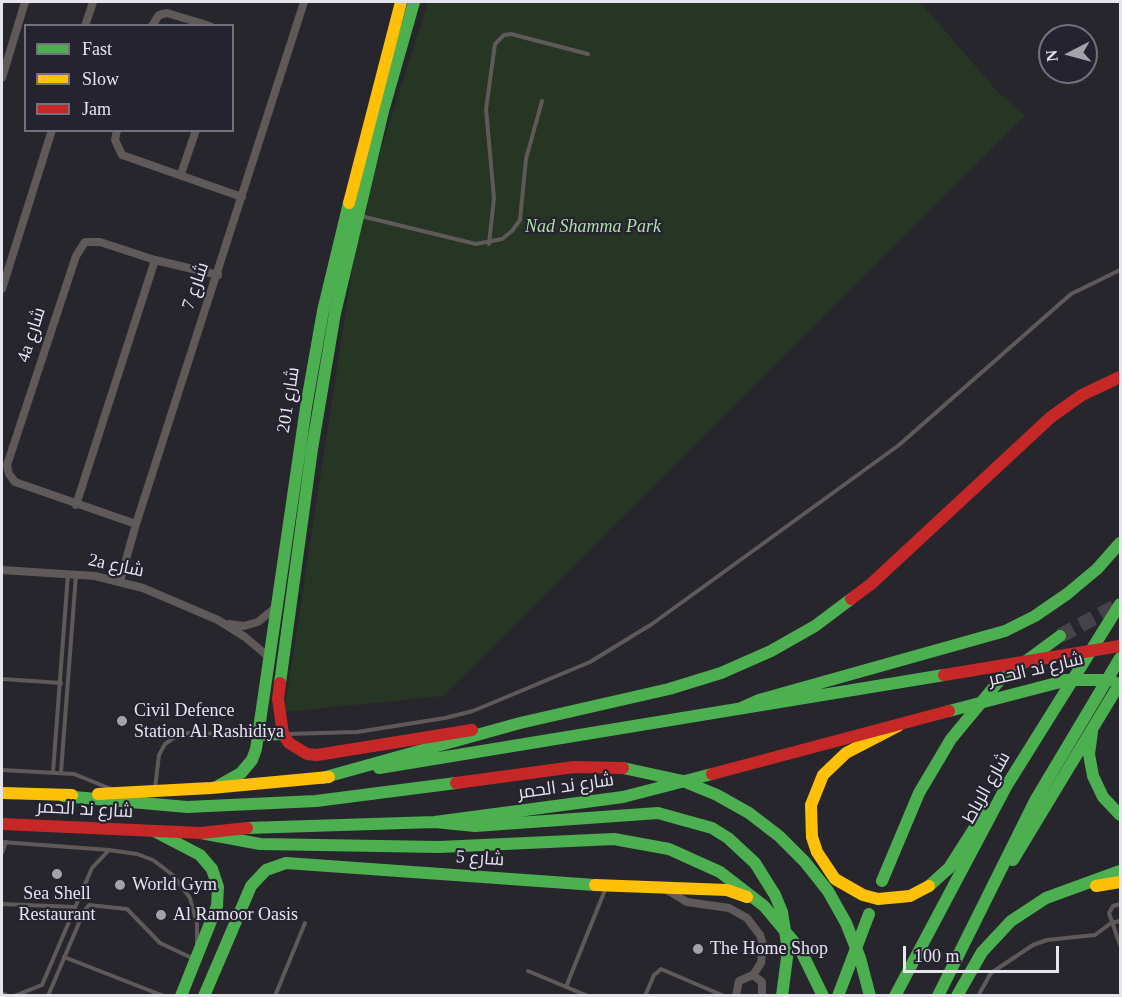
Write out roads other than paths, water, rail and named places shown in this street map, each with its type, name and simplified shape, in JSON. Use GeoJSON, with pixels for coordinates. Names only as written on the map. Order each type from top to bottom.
{"type":"FeatureCollection","features":[{"type":"Feature","properties":{"kind":"main road","name":"شارع 201"},"geometry":{"type":"LineString","coordinates":[[211,788],[234,778],[247,767],[252,760],[259,735],[306,407],[323,311],[368,120],[401,2]]}},
{"type":"Feature","properties":{"kind":"main road","name":"شارع 201"},"geometry":{"type":"LineString","coordinates":[[283,734],[278,699],[311,461],[335,313],[357,215],[414,2]]}},
{"type":"Feature","properties":{"kind":"main road"},"geometry":{"type":"LineString","coordinates":[[322,778],[520,723],[695,682],[746,663],[795,638],[834,613],[871,584],[1050,417],[1082,395],[1120,377]]}},
{"type":"Feature","properties":{"kind":"main road"},"geometry":{"type":"LineString","coordinates":[[741,708],[759,700],[973,642],[1005,631],[1035,616],[1067,594],[1120,543]]}},
{"type":"Feature","properties":{"kind":"main road","name":"شارع الرباط"},"geometry":{"type":"LineString","coordinates":[[894,996],[1007,785],[1120,604]]}},
{"type":"Feature","properties":{"kind":"main road"},"geometry":{"type":"LineString","coordinates":[[882,881],[919,793],[951,739],[999,681],[1060,636]]}},
{"type":"Feature","properties":{"kind":"main road","name":"شارع ند الحمر"},"geometry":{"type":"LineString","coordinates":[[2,793],[63,796],[211,788],[322,778],[1120,646]]}},
{"type":"Feature","properties":{"kind":"main road"},"geometry":{"type":"LineString","coordinates":[[938,996],[1050,772],[1120,658]]}},
{"type":"Feature","properties":{"kind":"main road","name":"شارع ند الحمر"},"geometry":{"type":"LineString","coordinates":[[2,824],[201,833],[260,827],[435,822],[623,797],[898,726],[1064,680],[1120,670]]}},
{"type":"Feature","properties":{"kind":"main road"},"geometry":{"type":"LineString","coordinates":[[992,886],[1026,842],[1120,681],[1064,680]]}},
{"type":"Feature","properties":{"kind":"main road"},"geometry":{"type":"LineString","coordinates":[[1096,722],[1089,754],[1093,777],[1103,797],[1120,815]]}},
{"type":"Feature","properties":{"kind":"main road"},"geometry":{"type":"LineString","coordinates":[[259,735],[283,734],[297,749],[317,755],[520,723]]}},
{"type":"Feature","properties":{"kind":"main road"},"geometry":{"type":"LineString","coordinates":[[898,726],[846,753],[834,763],[824,775],[813,797],[810,821],[817,852],[835,879],[848,888],[863,895],[894,899],[925,890],[949,868],[973,827],[1007,785]]}},
{"type":"Feature","properties":{"kind":"main road"},"geometry":{"type":"LineString","coordinates":[[63,796],[187,807],[316,801],[574,766],[611,766],[647,771],[683,781],[717,795],[749,813],[792,849],[828,891],[846,923],[861,958],[870,996]]}},
{"type":"Feature","properties":{"kind":"main road"},"geometry":{"type":"LineString","coordinates":[[435,822],[475,826],[639,813],[676,816],[694,821],[728,838],[755,863],[766,878],[784,922],[788,950],[782,996]]}},
{"type":"Feature","properties":{"kind":"main road"},"geometry":{"type":"LineString","coordinates":[[154,831],[200,855],[216,878],[218,906],[181,996]]}},
{"type":"Feature","properties":{"kind":"main road"},"geometry":{"type":"LineString","coordinates":[[201,833],[260,844],[438,847],[614,839],[651,845],[695,859],[743,887],[764,906],[800,949],[823,996]]}},
{"type":"Feature","properties":{"kind":"main road","name":"شارع 5"},"geometry":{"type":"LineString","coordinates":[[204,996],[251,886],[266,870],[275,866],[296,863],[607,886],[667,890],[726,890],[741,893],[755,902],[775,923],[787,968]]}},
{"type":"Feature","properties":{"kind":"main road"},"geometry":{"type":"LineString","coordinates":[[957,996],[970,969],[996,935],[1028,908],[1066,890],[1120,871]]}},
{"type":"Feature","properties":{"kind":"main road"},"geometry":{"type":"LineString","coordinates":[[1066,890],[1120,882]]}},
{"type":"Feature","properties":{"kind":"main road"},"geometry":{"type":"LineString","coordinates":[[838,996],[869,914]]}},
{"type":"Feature","properties":{"kind":"street"},"geometry":{"type":"LineString","coordinates":[[2,78],[25,2]]}},
{"type":"Feature","properties":{"kind":"street"},"geometry":{"type":"LineString","coordinates":[[86,24],[93,2]]}},
{"type":"Feature","properties":{"kind":"street","name":"شارع 7"},"geometry":{"type":"LineString","coordinates":[[120,581],[136,524],[304,2]]}},
{"type":"Feature","properties":{"kind":"street"},"geometry":{"type":"LineString","coordinates":[[153,24],[159,15],[166,13],[203,24]]}},
{"type":"Feature","properties":{"kind":"street"},"geometry":{"type":"LineString","coordinates":[[2,289],[51,132]]}},
{"type":"Feature","properties":{"kind":"street"},"geometry":{"type":"LineString","coordinates":[[117,132],[115,140],[122,155],[242,197]]}},
{"type":"Feature","properties":{"kind":"street"},"geometry":{"type":"LineString","coordinates":[[181,174],[195,132]]}},
{"type":"Feature","properties":{"kind":"street","name":"4a شارع"},"geometry":{"type":"LineString","coordinates":[[136,524],[15,482],[9,474],[7,465],[13,445],[79,248],[92,240],[155,260],[218,275]]}},
{"type":"Feature","properties":{"kind":"street"},"geometry":{"type":"LineString","coordinates":[[76,505],[155,260]]}},
{"type":"Feature","properties":{"kind":"street","name":"2a شارع"},"geometry":{"type":"LineString","coordinates":[[2,570],[72,574],[120,581],[168,597],[218,620],[237,626],[251,624],[270,614],[279,602]]}},
{"type":"Feature","properties":{"kind":"street","name":"2a شارع"},"geometry":{"type":"LineString","coordinates":[[218,620],[245,637],[270,658]]}},
{"type":"Feature","properties":{"kind":"street"},"geometry":{"type":"LineString","coordinates":[[667,890],[687,902],[729,908],[747,918],[760,935],[763,945],[761,963],[753,975],[739,981],[736,996]]}},
{"type":"Feature","properties":{"kind":"street"},"geometry":{"type":"LineString","coordinates":[[753,975],[762,982],[762,996]]}},
{"type":"Feature","properties":{"kind":"lane"},"geometry":{"type":"LineString","coordinates":[[489,244],[494,198],[486,109],[495,44],[504,34],[511,34],[588,54]]}},
{"type":"Feature","properties":{"kind":"lane"},"geometry":{"type":"LineString","coordinates":[[357,215],[476,244],[489,244],[507,236],[520,220],[526,159],[542,101]]}},
{"type":"Feature","properties":{"kind":"lane"},"geometry":{"type":"LineString","coordinates":[[283,734],[357,732],[445,718],[483,707],[590,662],[652,624],[899,445],[1071,294],[1120,270]]}},
{"type":"Feature","properties":{"kind":"lane"},"geometry":{"type":"LineString","coordinates":[[53,772],[72,574]]}},
{"type":"Feature","properties":{"kind":"lane"},"geometry":{"type":"LineString","coordinates":[[61,772],[72,574]]}},
{"type":"Feature","properties":{"kind":"lane"},"geometry":{"type":"LineString","coordinates":[[2,679],[61,683]]}},
{"type":"Feature","properties":{"kind":"lane"},"geometry":{"type":"LineString","coordinates":[[155,791],[159,755],[165,744],[175,737],[188,733],[259,735]]}},
{"type":"Feature","properties":{"kind":"lane"},"geometry":{"type":"LineString","coordinates":[[2,770],[61,772],[85,778],[120,793]]}},
{"type":"Feature","properties":{"kind":"lane"},"geometry":{"type":"LineString","coordinates":[[2,853],[4,842],[137,854],[153,860],[180,883],[190,898],[195,915],[197,957],[159,943],[127,909],[93,904],[86,907],[48,996]]}},
{"type":"Feature","properties":{"kind":"lane"},"geometry":{"type":"LineString","coordinates":[[14,996],[42,985],[95,862],[109,850]]}},
{"type":"Feature","properties":{"kind":"lane"},"geometry":{"type":"LineString","coordinates":[[567,987],[607,886]]}},
{"type":"Feature","properties":{"kind":"lane"},"geometry":{"type":"LineString","coordinates":[[2,904],[75,907]]}},
{"type":"Feature","properties":{"kind":"lane"},"geometry":{"type":"LineString","coordinates":[[1120,904],[1110,910],[1111,923],[1120,945]]}},
{"type":"Feature","properties":{"kind":"lane"},"geometry":{"type":"LineString","coordinates":[[978,996],[991,973],[1033,945],[1047,940],[1095,935],[1111,923],[1120,921]]}},
{"type":"Feature","properties":{"kind":"lane"},"geometry":{"type":"LineString","coordinates":[[275,996],[305,922]]}},
{"type":"Feature","properties":{"kind":"lane"},"geometry":{"type":"LineString","coordinates":[[64,957],[164,996]]}},
{"type":"Feature","properties":{"kind":"lane"},"geometry":{"type":"LineString","coordinates":[[645,996],[654,975],[661,969],[724,996]]}},
{"type":"Feature","properties":{"kind":"lane"},"geometry":{"type":"LineString","coordinates":[[528,971],[588,996]]}},
{"type":"Feature","properties":{"kind":"lane"},"geometry":{"type":"LineString","coordinates":[[2,993],[8,996]]}},
{"type":"Feature","properties":{"kind":"tunnel"},"geometry":{"type":"LineString","coordinates":[[1060,636],[1120,604]]}},
{"type":"Feature","properties":{"kind":"place","name":"Civil Defence Station Al Rashidiya"},"geometry":{"type":"Point","coordinates":[122,721]}},
{"type":"Feature","properties":{"kind":"place","name":"Sea Shell Restaurant"},"geometry":{"type":"Point","coordinates":[57,874]}},
{"type":"Feature","properties":{"kind":"place","name":"World Gym"},"geometry":{"type":"Point","coordinates":[120,885]}},
{"type":"Feature","properties":{"kind":"place","name":"Al Ramoor Oasis"},"geometry":{"type":"Point","coordinates":[161,915]}},
{"type":"Feature","properties":{"kind":"place","name":"The Home Shop"},"geometry":{"type":"Point","coordinates":[698,949]}},
{"type":"Feature","properties":{"kind":"park label","name":"Nad Shamma Park"},"geometry":{"type":"Point","coordinates":[593,227]}}]}
